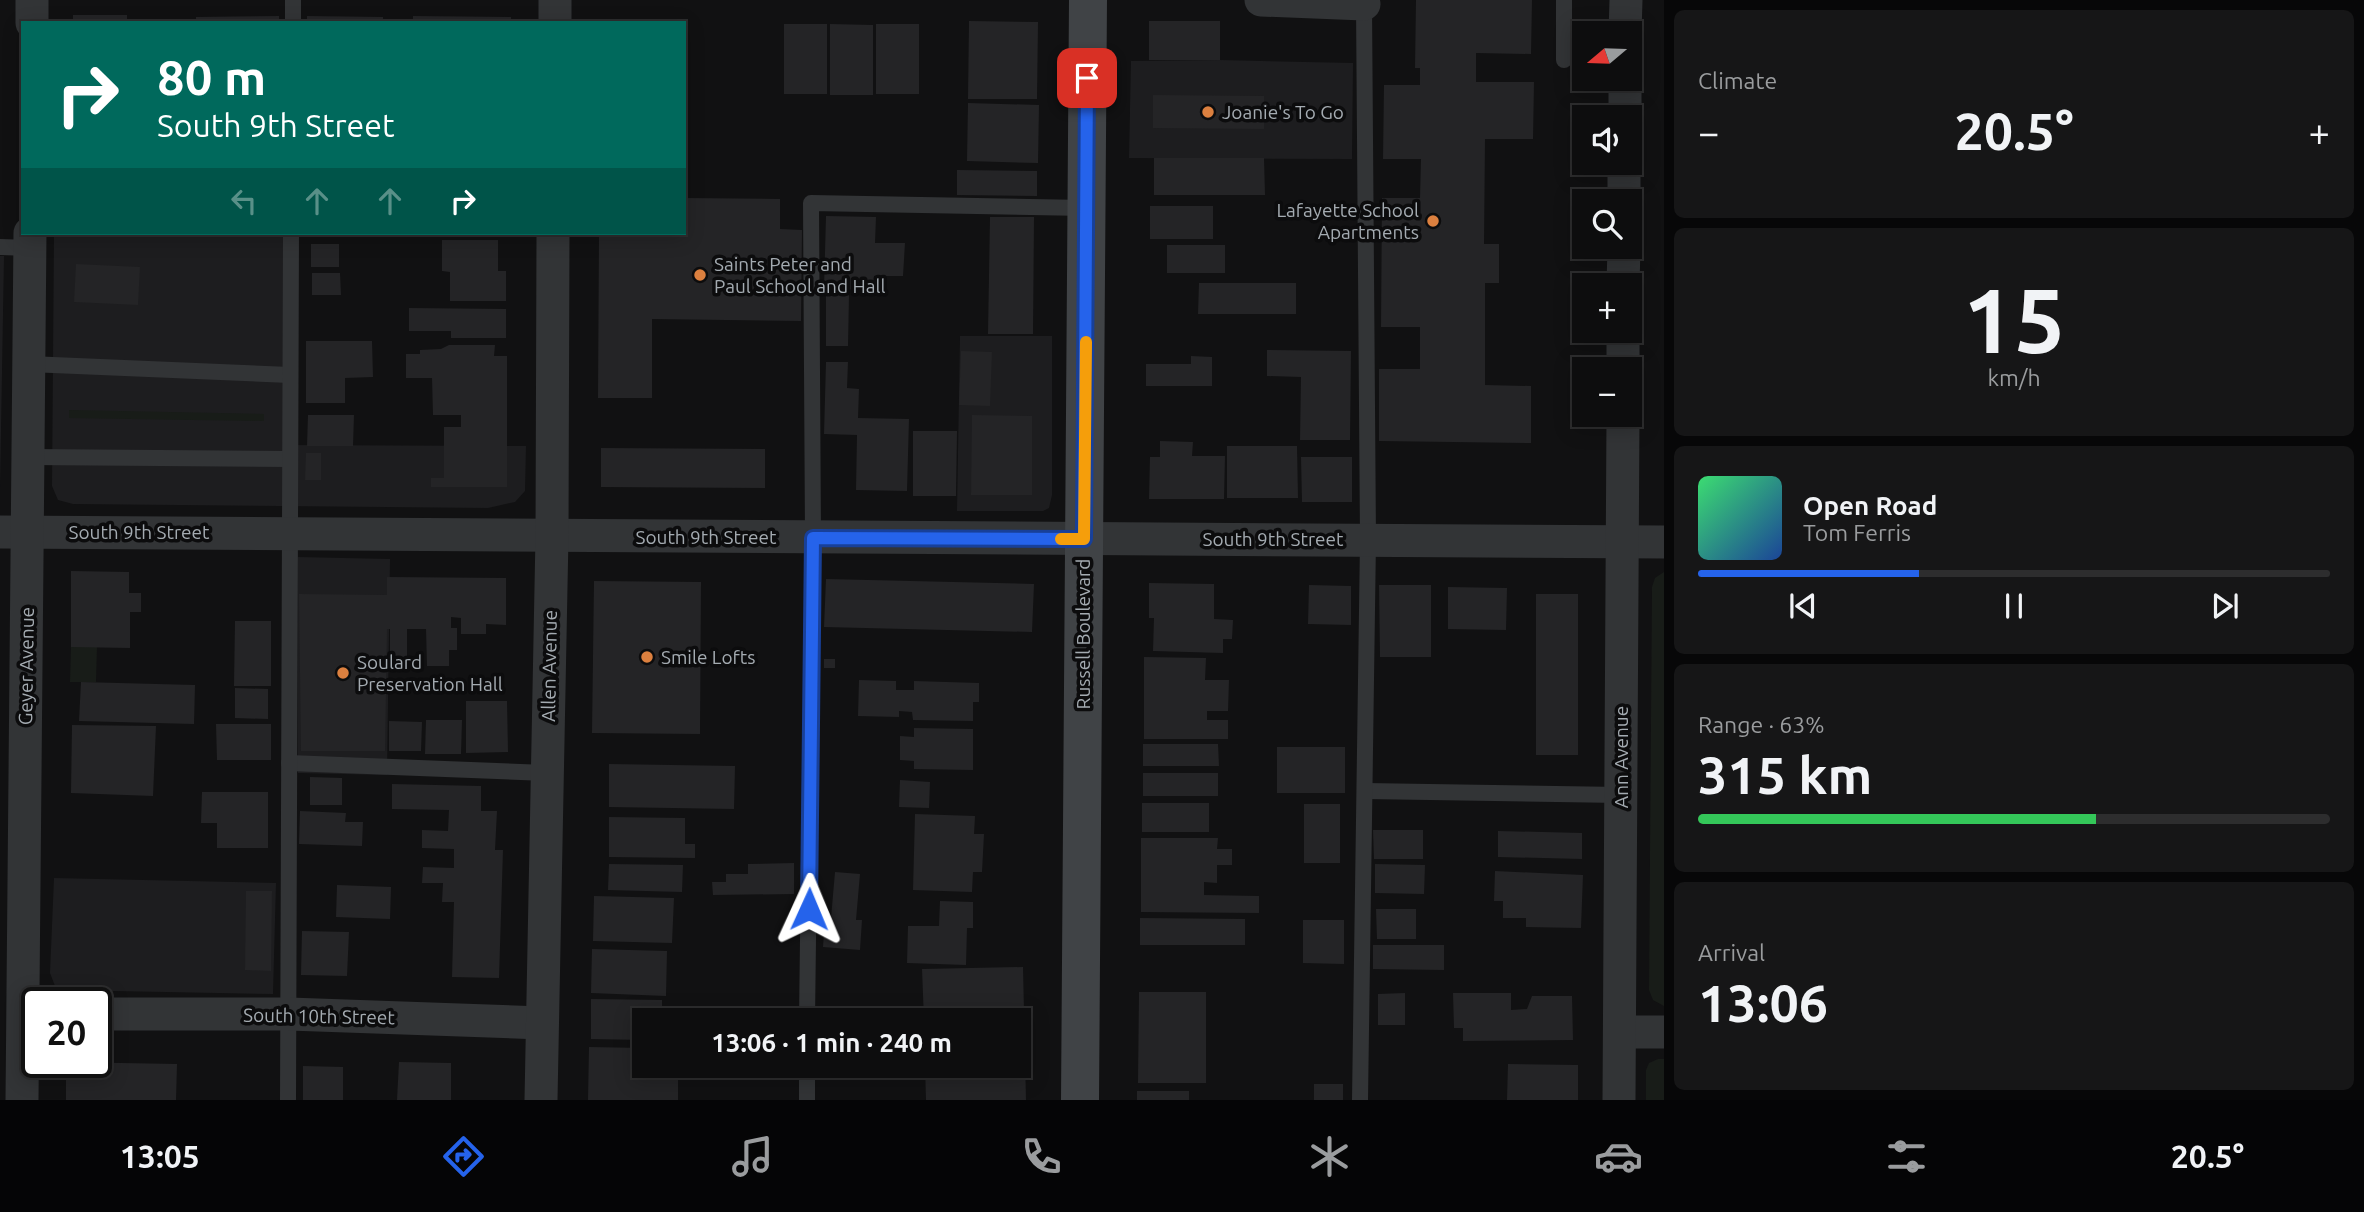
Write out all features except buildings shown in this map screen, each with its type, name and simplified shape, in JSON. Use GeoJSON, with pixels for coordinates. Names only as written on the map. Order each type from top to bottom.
{"type":"FeatureCollection","features":[{"type":"Feature","properties":{"kind":"main road","name":"Russell Boulevard"},"geometry":{"type":"LineString","coordinates":[[1080,1100],[1088,0]]}},
{"type":"Feature","properties":{"kind":"street"},"geometry":{"type":"LineString","coordinates":[[32,0],[32,21]]}},
{"type":"Feature","properties":{"kind":"street"},"geometry":{"type":"LineString","coordinates":[[555,0],[555,21]]}},
{"type":"Feature","properties":{"kind":"street"},"geometry":{"type":"LineString","coordinates":[[1261,0],[1364,4]]}},
{"type":"Feature","properties":{"kind":"street"},"geometry":{"type":"LineString","coordinates":[[1625,21],[1626,0]]}},
{"type":"Feature","properties":{"kind":"street","name":"Allen Avenue"},"geometry":{"type":"LineString","coordinates":[[541,1100],[552,536],[553,235]]}},
{"type":"Feature","properties":{"kind":"street","name":"Geyer Avenue"},"geometry":{"type":"LineString","coordinates":[[20,243],[29,364],[28,457],[14,532],[22,1100]]}},
{"type":"Feature","properties":{"kind":"street","name":"Ann Avenue"},"geometry":{"type":"LineString","coordinates":[[1619,1100],[1622,427]]}},
{"type":"Feature","properties":{"kind":"street","name":"South 9th Street"},"geometry":{"type":"LineString","coordinates":[[14,532],[1664,542]]}},
{"type":"Feature","properties":{"kind":"street","name":"South 10th Street"},"geometry":{"type":"LineString","coordinates":[[112,1014],[289,1014],[542,1023]]}},
{"type":"Feature","properties":{"kind":"street"},"geometry":{"type":"LineString","coordinates":[[1620,1032],[1664,1032]]}},
{"type":"Feature","properties":{"kind":"lane"},"geometry":{"type":"LineString","coordinates":[[293,0],[293,21]]}},
{"type":"Feature","properties":{"kind":"lane"},"geometry":{"type":"LineString","coordinates":[[1564,0],[1564,60]]}},
{"type":"Feature","properties":{"kind":"lane"},"geometry":{"type":"LineString","coordinates":[[1360,1100],[1368,540],[1364,4]]}},
{"type":"Feature","properties":{"kind":"lane"},"geometry":{"type":"LineString","coordinates":[[807,1008],[813,538],[811,203],[1086,208]]}},
{"type":"Feature","properties":{"kind":"lane"},"geometry":{"type":"LineString","coordinates":[[288,1100],[291,235]]}},
{"type":"Feature","properties":{"kind":"lane"},"geometry":{"type":"LineString","coordinates":[[29,364],[290,375]]}},
{"type":"Feature","properties":{"kind":"lane"},"geometry":{"type":"LineString","coordinates":[[28,457],[289,459]]}},
{"type":"Feature","properties":{"kind":"lane"},"geometry":{"type":"LineString","coordinates":[[289,763],[546,774]]}},
{"type":"Feature","properties":{"kind":"lane"},"geometry":{"type":"LineString","coordinates":[[1365,791],[1621,795]]}},
{"type":"Feature","properties":{"kind":"lane"},"geometry":{"type":"LineString","coordinates":[[807,1078],[807,1100]]}},
{"type":"Feature","properties":{"kind":"shaded area"},"geometry":{"type":"Polygon","coordinates":[[[1131,61],[1353,63],[1352,159],[1129,158],[1131,61]]]}},
{"type":"Feature","properties":{"kind":"shaded area"},"geometry":{"type":"Polygon","coordinates":[[[54,235],[284,235],[283,445],[526,446],[525,491],[515,502],[488,508],[73,504],[58,500],[52,486],[54,235]]]}},
{"type":"Feature","properties":{"kind":"shaded area"},"geometry":{"type":"Polygon","coordinates":[[[0,256],[4,256],[0,489],[0,256]]]}},
{"type":"Feature","properties":{"kind":"shaded area"},"geometry":{"type":"Polygon","coordinates":[[[960,336],[1052,336],[1052,495],[1049,508],[1043,511],[957,511],[960,336]]]}},
{"type":"Feature","properties":{"kind":"shaded area"},"geometry":{"type":"Polygon","coordinates":[[[69,410],[264,414],[264,421],[69,418],[69,410]]]}},
{"type":"Feature","properties":{"kind":"shaded area","name":"Soulard Preservation Hall"},"geometry":{"type":"Polygon","coordinates":[[[298,557],[390,559],[387,775],[298,773],[298,557]]]}},
{"type":"Feature","properties":{"kind":"shaded area"},"geometry":{"type":"Polygon","coordinates":[[[1664,572],[1664,1006],[1653,1000],[1649,990],[1652,587],[1655,578],[1664,572]]]}},
{"type":"Feature","properties":{"kind":"shaded area"},"geometry":{"type":"Polygon","coordinates":[[[71,647],[97,647],[96,682],[70,682],[71,647]]]}},
{"type":"Feature","properties":{"kind":"shaded area"},"geometry":{"type":"Polygon","coordinates":[[[54,878],[276,883],[273,994],[112,991],[112,987],[56,987],[50,973],[54,878]]]}},
{"type":"Feature","properties":{"kind":"shaded area"},"geometry":{"type":"Polygon","coordinates":[[[1664,1059],[1664,1100],[1646,1100],[1646,1070],[1649,1063],[1664,1059]]]}},
{"type":"Feature","properties":{"kind":"slow traffic"},"geometry":{"type":"LineString","coordinates":[[1061,539],[1084,539],[1086,342]]}},
{"type":"Feature","properties":{"kind":"place","name":"Joanie's To Go"},"geometry":{"type":"Point","coordinates":[1208,112]}},
{"type":"Feature","properties":{"kind":"place","name":"Lafayette School Apartments"},"geometry":{"type":"Point","coordinates":[1433,221]}},
{"type":"Feature","properties":{"kind":"place","name":"Saints Peter and Paul School and Hall"},"geometry":{"type":"Point","coordinates":[700,275]}},
{"type":"Feature","properties":{"kind":"place","name":"Smile Lofts"},"geometry":{"type":"Point","coordinates":[647,657]}},
{"type":"Feature","properties":{"kind":"place","name":"Soulard Preservation Hall"},"geometry":{"type":"Point","coordinates":[343,673]}},
{"type":"Feature","properties":{"kind":"route"},"geometry":{"type":"LineString","coordinates":[[809,909],[813,538],[1084,539],[1087,78]]}}]}
